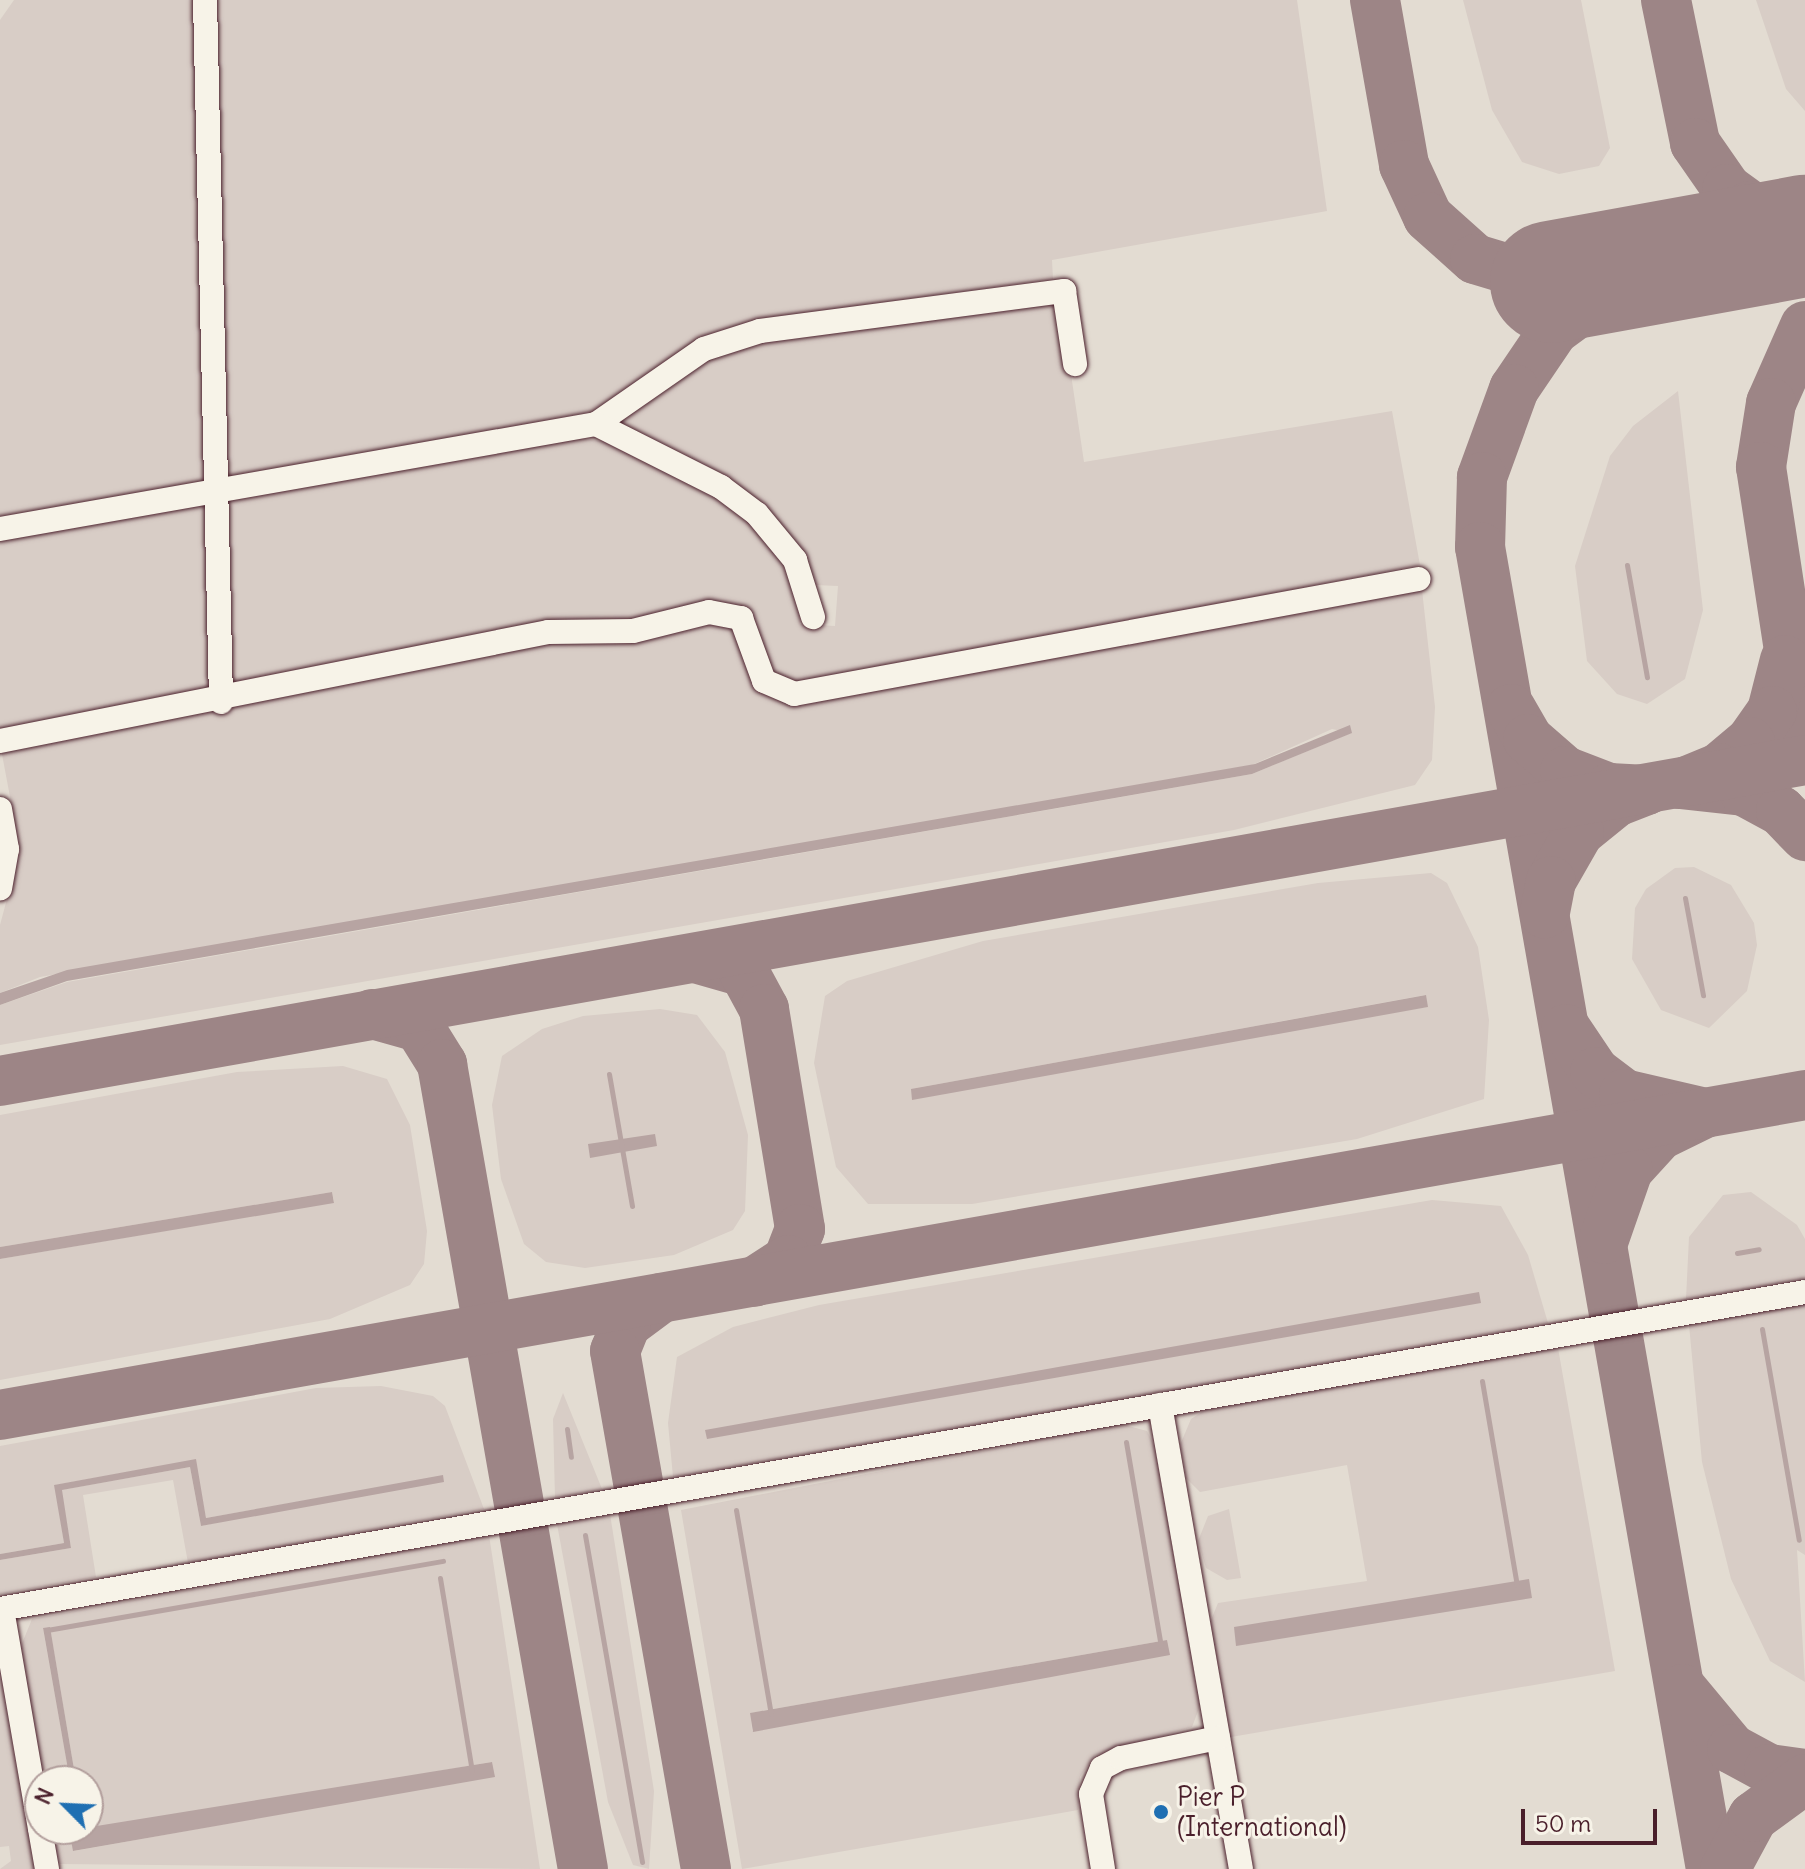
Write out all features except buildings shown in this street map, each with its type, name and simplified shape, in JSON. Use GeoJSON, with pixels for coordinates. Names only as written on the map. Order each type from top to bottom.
{"type":"FeatureCollection","features":[{"type":"Feature","properties":{"kind":"lane"},"geometry":{"type":"LineString","coordinates":[[205,0],[213,493],[221,702]]}},
{"type":"Feature","properties":{"kind":"lane"},"geometry":{"type":"LineString","coordinates":[[0,529],[596,424],[704,349],[760,331],[1064,291],[1075,364]]}},
{"type":"Feature","properties":{"kind":"lane"},"geometry":{"type":"LineString","coordinates":[[596,424],[721,487],[757,514],[795,560],[813,617]]}},
{"type":"Feature","properties":{"kind":"lane"},"geometry":{"type":"LineString","coordinates":[[0,741],[221,702],[548,632],[633,631],[720,612],[748,626],[764,681],[794,694],[1419,579]]}},
{"type":"Feature","properties":{"kind":"lane"},"geometry":{"type":"LineString","coordinates":[[0,809],[7,849],[0,888]]}},
{"type":"Feature","properties":{"kind":"lane"},"geometry":{"type":"LineString","coordinates":[[29,1765],[1,1609],[1805,1292]]}},
{"type":"Feature","properties":{"kind":"lane"},"geometry":{"type":"LineString","coordinates":[[1160,1405],[1241,1869]]}},
{"type":"Feature","properties":{"kind":"lane"},"geometry":{"type":"LineString","coordinates":[[1103,1869],[1091,1794],[1102,1768],[1218,1738]]}},
{"type":"Feature","properties":{"kind":"lane"},"geometry":{"type":"LineString","coordinates":[[43,1845],[47,1869]]}},
{"type":"Feature","properties":{"kind":"shaded area"},"geometry":{"type":"Polygon","coordinates":[[[0,0],[1805,0],[1805,1869],[0,1869],[0,0]]]}},
{"type":"Feature","properties":{"kind":"shaded area"},"geometry":{"type":"Polygon","coordinates":[[[14,0],[198,0],[206,485],[0,523],[0,20],[14,0]]]}},
{"type":"Feature","properties":{"kind":"shaded area"},"geometry":{"type":"Polygon","coordinates":[[[214,0],[1297,0],[1327,211],[1052,260],[1053,279],[799,314],[595,411],[223,483],[214,0]]]}},
{"type":"Feature","properties":{"kind":"shaded area"},"geometry":{"type":"Polygon","coordinates":[[[1463,0],[1581,0],[1610,148],[1599,166],[1559,174],[1522,162],[1492,110],[1463,0]]]}},
{"type":"Feature","properties":{"kind":"shaded area"},"geometry":{"type":"Polygon","coordinates":[[[1756,0],[1805,0],[1805,111],[1786,89],[1756,0]]]}},
{"type":"Feature","properties":{"kind":"shaded area"},"geometry":{"type":"Polygon","coordinates":[[[1060,300],[1084,462],[1392,411],[1420,565],[793,685],[771,673],[750,611],[726,604],[626,627],[534,627],[320,677],[225,688],[220,499],[571,437],[613,443],[721,495],[778,548],[796,585],[800,624],[835,626],[838,586],[815,585],[781,528],[728,482],[616,423],[720,353],[827,325],[1060,300]]]}},
{"type":"Feature","properties":{"kind":"shaded area"},"geometry":{"type":"Polygon","coordinates":[[[1678,391],[1703,610],[1685,679],[1647,704],[1617,694],[1587,661],[1575,566],[1610,456],[1633,426],[1678,391]]]}},
{"type":"Feature","properties":{"kind":"shaded area"},"geometry":{"type":"Polygon","coordinates":[[[205,503],[214,695],[0,735],[0,535],[205,503]]]}},
{"type":"Feature","properties":{"kind":"shaded area"},"geometry":{"type":"Polygon","coordinates":[[[1422,590],[1435,707],[1432,760],[1415,785],[1234,830],[0,1045],[0,1005],[67,982],[1252,774],[1351,733],[1332,729],[1252,765],[40,977],[0,993],[0,925],[20,850],[1,749],[518,644],[678,624],[736,624],[758,689],[784,702],[1422,590]]]}},
{"type":"Feature","properties":{"kind":"shaded area"},"geometry":{"type":"Polygon","coordinates":[[[1350,725],[1352,733],[1252,774],[67,981],[0,1005],[0,993],[67,970],[1255,764],[1350,725]]]}},
{"type":"Feature","properties":{"kind":"shaded area"},"geometry":{"type":"Polygon","coordinates":[[[1694,867],[1731,885],[1754,923],[1757,945],[1747,991],[1709,1028],[1661,1010],[1632,959],[1635,908],[1646,889],[1675,868],[1694,867]]]}},
{"type":"Feature","properties":{"kind":"shaded area"},"geometry":{"type":"Polygon","coordinates":[[[1431,873],[1447,883],[1478,947],[1489,1020],[1484,1099],[1357,1139],[972,1204],[868,1204],[836,1167],[814,1063],[825,996],[847,981],[983,941],[1318,883],[1431,873]],[[1425,995],[911,1089],[1427,1007],[1425,995]]]}},
{"type":"Feature","properties":{"kind":"shaded area"},"geometry":{"type":"Polygon","coordinates":[[[1426,995],[1428,1007],[912,1100],[911,1089],[1426,995]]]}},
{"type":"Feature","properties":{"kind":"shaded area"},"geometry":{"type":"Polygon","coordinates":[[[660,1009],[697,1015],[725,1052],[748,1135],[745,1211],[733,1230],[674,1255],[585,1268],[546,1262],[524,1244],[501,1179],[492,1105],[502,1056],[542,1029],[583,1016],[660,1009]]]}},
{"type":"Feature","properties":{"kind":"shaded area"},"geometry":{"type":"Polygon","coordinates":[[[343,1066],[387,1079],[410,1125],[427,1231],[424,1264],[410,1285],[330,1319],[0,1380],[0,1259],[334,1202],[332,1192],[0,1247],[0,1115],[237,1072],[343,1066]]]}},
{"type":"Feature","properties":{"kind":"shaded area"},"geometry":{"type":"Polygon","coordinates":[[[655,1134],[657,1146],[590,1158],[588,1144],[655,1134]]]}},
{"type":"Feature","properties":{"kind":"shaded area"},"geometry":{"type":"Polygon","coordinates":[[[332,1192],[334,1203],[0,1259],[0,1247],[332,1192]]]}},
{"type":"Feature","properties":{"kind":"shaded area"},"geometry":{"type":"Polygon","coordinates":[[[1751,1192],[1797,1225],[1805,1239],[1805,1278],[1686,1299],[1689,1237],[1723,1195],[1751,1192]]]}},
{"type":"Feature","properties":{"kind":"shaded area"},"geometry":{"type":"Polygon","coordinates":[[[1432,1200],[1501,1206],[1528,1255],[1548,1323],[673,1477],[668,1423],[677,1357],[733,1327],[819,1305],[1432,1200]]]}},
{"type":"Feature","properties":{"kind":"shaded area"},"geometry":{"type":"Polygon","coordinates":[[[1479,1292],[1481,1303],[707,1439],[705,1430],[1479,1292]]]}},
{"type":"Feature","properties":{"kind":"shaded area"},"geometry":{"type":"Polygon","coordinates":[[[1805,1303],[1805,1555],[1797,1550],[1805,1682],[1770,1661],[1731,1579],[1702,1462],[1689,1325],[1805,1303]]]}},
{"type":"Feature","properties":{"kind":"shaded area"},"geometry":{"type":"Polygon","coordinates":[[[1558,1348],[1615,1671],[1231,1737],[1209,1625],[1218,1603],[1367,1581],[1347,1465],[1200,1492],[1186,1478],[1180,1445],[1191,1419],[1205,1410],[1558,1348]]]}},
{"type":"Feature","properties":{"kind":"shaded area"},"geometry":{"type":"Polygon","coordinates":[[[381,1386],[433,1396],[445,1406],[484,1509],[188,1563],[173,1480],[83,1495],[96,1577],[0,1594],[0,1560],[71,1548],[61,1490],[190,1467],[201,1526],[443,1476],[206,1518],[195,1460],[55,1485],[64,1543],[0,1554],[0,1446],[316,1388],[381,1386]]]}},
{"type":"Feature","properties":{"kind":"shaded area"},"geometry":{"type":"Polygon","coordinates":[[[563,1393],[602,1489],[555,1498],[553,1419],[563,1393]]]}},
{"type":"Feature","properties":{"kind":"shaded area"},"geometry":{"type":"Polygon","coordinates":[[[1121,1424],[1147,1431],[1155,1447],[1200,1706],[1192,1727],[1095,1755],[1080,1777],[1078,1810],[742,1869],[681,1510],[1121,1424]],[[1167,1640],[751,1713],[752,1731],[1167,1640]]]}},
{"type":"Feature","properties":{"kind":"shaded area"},"geometry":{"type":"Polygon","coordinates":[[[196,1459],[206,1518],[443,1475],[444,1482],[201,1526],[190,1467],[62,1490],[71,1548],[0,1560],[0,1554],[64,1543],[54,1485],[196,1459]]]}},
{"type":"Feature","properties":{"kind":"shaded area"},"geometry":{"type":"Polygon","coordinates":[[[1229,1509],[1241,1578],[1227,1580],[1206,1568],[1198,1541],[1208,1516],[1229,1509]]]}},
{"type":"Feature","properties":{"kind":"shaded area"},"geometry":{"type":"Polygon","coordinates":[[[610,1514],[654,1791],[649,1869],[633,1865],[608,1802],[557,1524],[610,1514]]]}},
{"type":"Feature","properties":{"kind":"shaded area"},"geometry":{"type":"Polygon","coordinates":[[[489,1535],[540,1869],[60,1864],[55,1845],[72,1845],[74,1851],[494,1776],[491,1762],[104,1829],[104,1765],[73,1765],[50,1628],[43,1629],[67,1765],[40,1765],[21,1646],[32,1619],[489,1535]]]}},
{"type":"Feature","properties":{"kind":"shaded area"},"geometry":{"type":"Polygon","coordinates":[[[1529,1579],[1532,1598],[1236,1646],[1234,1627],[1529,1579]]]}},
{"type":"Feature","properties":{"kind":"shaded area"},"geometry":{"type":"Polygon","coordinates":[[[50,1627],[73,1765],[67,1765],[43,1628],[50,1627]]]}},
{"type":"Feature","properties":{"kind":"shaded area"},"geometry":{"type":"Polygon","coordinates":[[[1167,1640],[1170,1655],[753,1732],[750,1713],[1167,1640]]]}},
{"type":"Feature","properties":{"kind":"shaded area"},"geometry":{"type":"Polygon","coordinates":[[[0,1674],[24,1812],[24,1845],[30,1845],[34,1869],[0,1869],[11,1861],[9,1846],[0,1847],[0,1674]]]}},
{"type":"Feature","properties":{"kind":"shaded area"},"geometry":{"type":"Polygon","coordinates":[[[492,1762],[495,1777],[73,1851],[72,1845],[104,1845],[104,1825],[492,1762]]]}},
{"type":"Feature","properties":{"kind":"waterway"},"geometry":{"type":"LineString","coordinates":[[1627,565],[1647,677]]}},
{"type":"Feature","properties":{"kind":"waterway"},"geometry":{"type":"LineString","coordinates":[[1685,898],[1703,995]]}},
{"type":"Feature","properties":{"kind":"waterway"},"geometry":{"type":"LineString","coordinates":[[609,1074],[632,1206]]}},
{"type":"Feature","properties":{"kind":"waterway"},"geometry":{"type":"LineString","coordinates":[[1737,1253],[1759,1249]]}},
{"type":"Feature","properties":{"kind":"waterway"},"geometry":{"type":"LineString","coordinates":[[1762,1329],[1799,1540]]}},
{"type":"Feature","properties":{"kind":"waterway"},"geometry":{"type":"LineString","coordinates":[[1482,1381],[1517,1585]]}},
{"type":"Feature","properties":{"kind":"waterway"},"geometry":{"type":"LineString","coordinates":[[567,1429],[571,1457]]}},
{"type":"Feature","properties":{"kind":"waterway"},"geometry":{"type":"LineString","coordinates":[[1126,1442],[1161,1646]]}},
{"type":"Feature","properties":{"kind":"waterway"},"geometry":{"type":"LineString","coordinates":[[736,1510],[771,1714]]}},
{"type":"Feature","properties":{"kind":"waterway"},"geometry":{"type":"LineString","coordinates":[[585,1535],[642,1862]]}},
{"type":"Feature","properties":{"kind":"waterway"},"geometry":{"type":"LineString","coordinates":[[47,1630],[443,1561]]}},
{"type":"Feature","properties":{"kind":"waterway"},"geometry":{"type":"LineString","coordinates":[[440,1578],[472,1771]]}},
{"type":"Feature","properties":{"kind":"taxiway"},"geometry":{"type":"LineString","coordinates":[[1375,0],[1404,165],[1428,217],[1475,259],[1551,282]]}},
{"type":"Feature","properties":{"kind":"taxiway"},"geometry":{"type":"LineString","coordinates":[[1666,0],[1695,143],[1727,189],[1750,206],[1805,226]]}},
{"type":"Feature","properties":{"kind":"taxiway"},"geometry":{"type":"LineString","coordinates":[[1644,264],[1554,330],[1514,389],[1482,477],[1480,547],[1711,1869]]}},
{"type":"Feature","properties":{"kind":"taxiway"},"geometry":{"type":"LineString","coordinates":[[1805,326],[1771,403],[1761,467],[1805,755]]}},
{"type":"Feature","properties":{"kind":"taxiway"},"geometry":{"type":"LineString","coordinates":[[1785,660],[1772,711],[1750,742],[1719,768],[1680,784],[1744,791],[1781,811],[1805,836]]}},
{"type":"Feature","properties":{"kind":"taxiway"},"geometry":{"type":"LineString","coordinates":[[1511,709],[1528,739],[1565,771],[1609,788],[1647,790],[1616,802],[1579,832],[1551,881],[1545,913]]}},
{"type":"Feature","properties":{"kind":"taxiway"},"geometry":{"type":"LineString","coordinates":[[0,1081],[1805,760]]}},
{"type":"Feature","properties":{"kind":"taxiway"},"geometry":{"type":"LineString","coordinates":[[695,958],[744,972],[764,1009],[800,1229],[788,1260],[754,1282]]}},
{"type":"Feature","properties":{"kind":"taxiway"},"geometry":{"type":"LineString","coordinates":[[372,1014],[419,1027],[442,1064],[583,1869]]}},
{"type":"Feature","properties":{"kind":"taxiway"},"geometry":{"type":"LineString","coordinates":[[1566,1029],[1595,1072],[1624,1094],[1705,1113],[1660,1135],[1628,1170],[1604,1239]]}},
{"type":"Feature","properties":{"kind":"taxiway"},"geometry":{"type":"LineString","coordinates":[[0,1415],[1805,1095]]}},
{"type":"Feature","properties":{"kind":"taxiway"},"geometry":{"type":"LineString","coordinates":[[661,1298],[626,1324],[615,1351],[706,1869]]}},
{"type":"Feature","properties":{"kind":"taxiway"},"geometry":{"type":"LineString","coordinates":[[1682,1689],[1732,1749],[1769,1769],[1805,1774]]}},
{"type":"Feature","properties":{"kind":"taxiway"},"geometry":{"type":"LineString","coordinates":[[1725,1869],[1753,1817],[1805,1779]]}},
{"type":"Feature","properties":{"kind":"runway"},"geometry":{"type":"LineString","coordinates":[[1551,282],[1805,236]]}},
{"type":"Feature","properties":{"kind":"place","name":"Pier P (International)"},"geometry":{"type":"Point","coordinates":[1161,1812]}}]}
